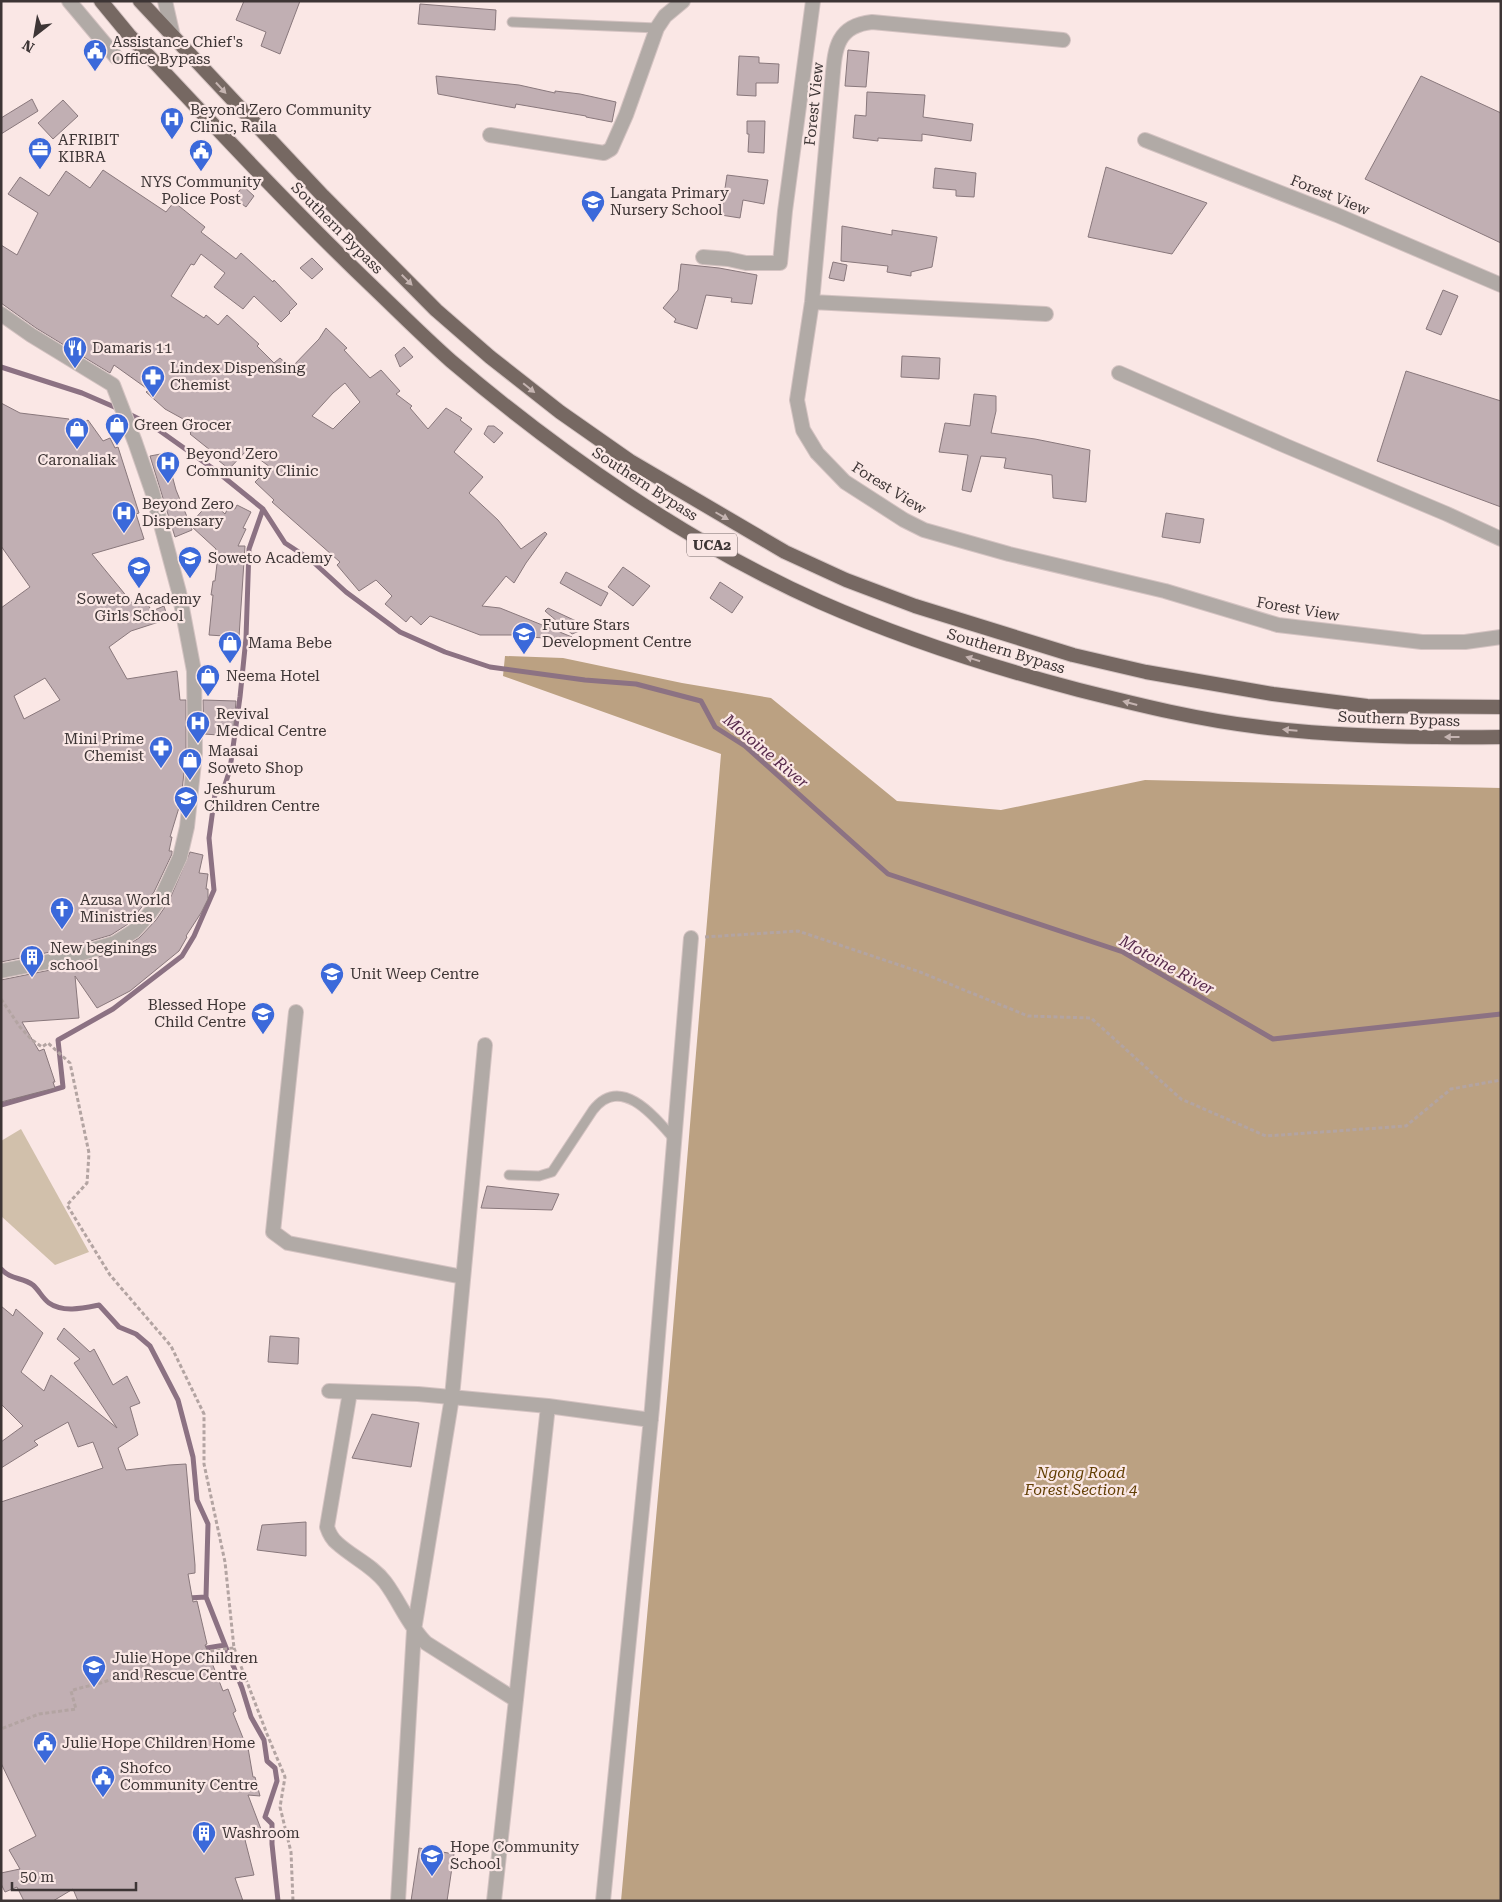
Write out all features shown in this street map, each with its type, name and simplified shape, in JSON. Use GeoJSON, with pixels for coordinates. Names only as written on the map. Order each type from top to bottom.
{"type":"FeatureCollection","features":[{"type":"Feature","properties":{"kind":"highway","name":"Southern Bypass"},"geometry":{"type":"LineString","coordinates":[[101,1],[149,56],[333,248],[448,359],[545,436],[626,493],[696,537],[770,577],[819,601],[914,640],[1006,670],[1144,707],[1215,721],[1308,732],[1388,736],[1501,737]]}},
{"type":"Feature","properties":{"kind":"highway","name":"Southern Bypass"},"geometry":{"type":"LineString","coordinates":[[140,1],[323,196],[436,310],[560,412],[630,461],[785,552],[846,580],[924,609],[1074,655],[1146,672],[1273,694],[1367,706],[1501,707]]}},
{"type":"Feature","properties":{"kind":"street"},"geometry":{"type":"LineString","coordinates":[[69,1],[116,57]]}},
{"type":"Feature","properties":{"kind":"street"},"geometry":{"type":"LineString","coordinates":[[165,1],[173,36]]}},
{"type":"Feature","properties":{"kind":"street"},"geometry":{"type":"LineString","coordinates":[[490,135],[604,152],[611,149],[623,124],[657,28],[665,16],[683,1]]}},
{"type":"Feature","properties":{"kind":"street"},"geometry":{"type":"LineString","coordinates":[[703,257],[746,263],[780,263],[785,210],[813,1]]}},
{"type":"Feature","properties":{"kind":"street","name":"Forest View"},"geometry":{"type":"LineString","coordinates":[[1063,40],[872,22],[858,23],[846,31],[839,40],[835,52],[812,302],[797,400],[803,430],[817,453],[845,482],[904,520],[924,530],[1000,552],[1165,591],[1278,625],[1422,642],[1465,642],[1501,637]]}},
{"type":"Feature","properties":{"kind":"street","name":"Forest View"},"geometry":{"type":"LineString","coordinates":[[1145,140],[1337,215],[1501,285]]}},
{"type":"Feature","properties":{"kind":"street"},"geometry":{"type":"LineString","coordinates":[[812,302],[1046,314]]}},
{"type":"Feature","properties":{"kind":"street"},"geometry":{"type":"LineString","coordinates":[[1,314],[30,335],[113,385],[152,491],[179,592],[194,671],[196,753],[184,842],[171,879],[162,896],[134,931],[116,943],[97,950],[1,971]]}},
{"type":"Feature","properties":{"kind":"street"},"geometry":{"type":"LineString","coordinates":[[1119,373],[1501,539]]}},
{"type":"Feature","properties":{"kind":"street"},"geometry":{"type":"LineString","coordinates":[[603,1901],[650,1420],[691,938]]}},
{"type":"Feature","properties":{"kind":"street"},"geometry":{"type":"LineString","coordinates":[[296,1012],[273,1232],[288,1243],[463,1277]]}},
{"type":"Feature","properties":{"kind":"street"},"geometry":{"type":"LineString","coordinates":[[398,1901],[414,1630],[452,1397],[486,1045]]}},
{"type":"Feature","properties":{"kind":"street"},"geometry":{"type":"LineString","coordinates":[[329,1391],[452,1397],[548,1406],[650,1420]]}},
{"type":"Feature","properties":{"kind":"street"},"geometry":{"type":"LineString","coordinates":[[350,1392],[327,1527],[337,1544],[371,1568],[384,1582],[414,1630],[435,1649],[516,1700]]}},
{"type":"Feature","properties":{"kind":"street"},"geometry":{"type":"LineString","coordinates":[[494,1901],[548,1406]]}},
{"type":"Feature","properties":{"kind":"lane"},"geometry":{"type":"LineString","coordinates":[[512,22],[657,28]]}},
{"type":"Feature","properties":{"kind":"lane"},"geometry":{"type":"LineString","coordinates":[[509,1175],[539,1176],[552,1172],[599,1102],[609,1098],[628,1098],[639,1103],[650,1112],[674,1139]]}},
{"type":"Feature","properties":{"kind":"path"},"geometry":{"type":"LineString","coordinates":[[691,938],[798,931],[920,972],[1028,1016],[1091,1018],[1181,1099],[1266,1136],[1406,1126],[1451,1089],[1501,1080]]}},
{"type":"Feature","properties":{"kind":"path"},"geometry":{"type":"LineString","coordinates":[[1,999],[32,1040],[42,1047],[48,1043],[70,1063],[89,1153],[87,1182],[68,1205],[110,1275],[172,1346],[204,1414],[204,1464],[225,1562],[234,1648],[285,1776],[280,1807],[291,1852],[293,1901]]}},
{"type":"Feature","properties":{"kind":"path"},"geometry":{"type":"LineString","coordinates":[[2,1728],[39,1714],[76,1709],[71,1691],[111,1679],[152,1662],[188,1653],[234,1648]]}},
{"type":"Feature","properties":{"kind":"shaded area"},"geometry":{"type":"Polygon","coordinates":[[[21,1129],[89,1252],[55,1265],[1,1216],[1,1141],[21,1129]]]}},
{"type":"Feature","properties":{"kind":"green space","name":"Ngong Road Forest Section 4"},"geometry":{"type":"Polygon","coordinates":[[[505,656],[563,658],[682,683],[771,698],[897,801],[1001,810],[1145,780],[1501,788],[1501,1901],[621,1901],[669,1376],[721,754],[503,676],[505,656]]]}},
{"type":"Feature","properties":{"kind":"building"},"geometry":{"type":"Polygon","coordinates":[[[244,1],[300,1],[280,54],[261,46],[266,32],[236,20],[244,1]]]}},
{"type":"Feature","properties":{"kind":"building"},"geometry":{"type":"Polygon","coordinates":[[[420,4],[496,10],[495,30],[418,24],[420,4]]]}},
{"type":"Feature","properties":{"kind":"building"},"geometry":{"type":"Polygon","coordinates":[[[848,50],[869,52],[866,87],[845,86],[848,50]]]}},
{"type":"Feature","properties":{"kind":"building"},"geometry":{"type":"Polygon","coordinates":[[[739,56],[759,57],[759,63],[779,64],[778,83],[756,83],[756,96],[737,95],[739,56]]]}},
{"type":"Feature","properties":{"kind":"building"},"geometry":{"type":"Polygon","coordinates":[[[436,76],[519,85],[555,93],[555,91],[580,94],[616,102],[612,122],[516,104],[515,108],[438,94],[436,76]]]}},
{"type":"Feature","properties":{"kind":"building"},"geometry":{"type":"Polygon","coordinates":[[[1421,76],[1501,113],[1501,243],[1365,179],[1421,76]]]}},
{"type":"Feature","properties":{"kind":"building"},"geometry":{"type":"Polygon","coordinates":[[[867,92],[925,95],[923,117],[973,124],[971,141],[922,134],[922,141],[878,138],[878,141],[853,138],[855,115],[866,116],[867,92]]]}},
{"type":"Feature","properties":{"kind":"building"},"geometry":{"type":"Polygon","coordinates":[[[32,99],[38,111],[1,134],[1,118],[32,99]]]}},
{"type":"Feature","properties":{"kind":"building"},"geometry":{"type":"Polygon","coordinates":[[[63,100],[78,116],[53,139],[38,123],[63,100]]]}},
{"type":"Feature","properties":{"kind":"building"},"geometry":{"type":"Polygon","coordinates":[[[747,121],[765,121],[764,153],[748,152],[749,134],[747,134],[747,121]]]}},
{"type":"Feature","properties":{"kind":"building"},"geometry":{"type":"Polygon","coordinates":[[[1106,167],[1207,203],[1172,254],[1088,237],[1106,167]]]}},
{"type":"Feature","properties":{"kind":"building"},"geometry":{"type":"Polygon","coordinates":[[[935,168],[976,173],[974,197],[956,196],[956,190],[933,188],[935,168]]]}},
{"type":"Feature","properties":{"kind":"building"},"geometry":{"type":"Polygon","coordinates":[[[103,170],[166,212],[174,202],[205,227],[201,232],[236,259],[241,253],[273,282],[274,280],[297,304],[281,322],[254,296],[243,309],[214,287],[225,273],[201,254],[194,265],[191,264],[171,296],[204,318],[206,315],[218,325],[227,315],[259,344],[257,346],[274,363],[280,358],[291,368],[319,339],[326,328],[347,348],[344,350],[370,378],[381,370],[400,391],[396,394],[412,406],[410,408],[428,429],[446,408],[462,418],[460,420],[472,429],[454,452],[483,477],[469,493],[498,520],[521,549],[545,532],[547,534],[514,583],[506,576],[482,606],[500,608],[572,637],[572,639],[524,637],[524,635],[480,635],[430,616],[421,625],[411,616],[406,622],[385,604],[392,596],[376,580],[359,591],[337,565],[340,562],[272,502],[274,500],[255,482],[270,467],[247,450],[229,469],[181,424],[185,420],[165,409],[146,392],[149,390],[114,365],[110,373],[36,328],[1,303],[1,245],[17,255],[38,213],[8,194],[20,177],[49,196],[66,171],[90,188],[103,170]],[[345,383],[312,416],[333,429],[360,402],[345,383]]]}},
{"type":"Feature","properties":{"kind":"building"},"geometry":{"type":"Polygon","coordinates":[[[727,175],[768,180],[764,204],[743,200],[740,218],[721,215],[727,175]]]}},
{"type":"Feature","properties":{"kind":"building"},"geometry":{"type":"Polygon","coordinates":[[[243,186],[254,196],[246,207],[234,198],[243,186]]]}},
{"type":"Feature","properties":{"kind":"building"},"geometry":{"type":"Polygon","coordinates":[[[842,226],[892,235],[892,230],[937,237],[932,267],[911,272],[911,276],[887,272],[888,266],[841,261],[842,226]]]}},
{"type":"Feature","properties":{"kind":"building"},"geometry":{"type":"Polygon","coordinates":[[[312,258],[323,269],[312,279],[300,268],[312,258]]]}},
{"type":"Feature","properties":{"kind":"building"},"geometry":{"type":"Polygon","coordinates":[[[833,262],[847,265],[844,281],[829,278],[833,262]]]}},
{"type":"Feature","properties":{"kind":"building"},"geometry":{"type":"Polygon","coordinates":[[[681,264],[757,275],[752,304],[731,302],[732,298],[706,295],[697,329],[674,322],[676,319],[663,308],[678,290],[681,264]]]}},
{"type":"Feature","properties":{"kind":"building"},"geometry":{"type":"Polygon","coordinates":[[[1443,290],[1458,296],[1441,335],[1426,329],[1443,290]]]}},
{"type":"Feature","properties":{"kind":"building"},"geometry":{"type":"Polygon","coordinates":[[[404,347],[413,357],[400,367],[395,355],[404,347]]]}},
{"type":"Feature","properties":{"kind":"building"},"geometry":{"type":"Polygon","coordinates":[[[902,356],[940,358],[939,379],[901,377],[902,356]]]}},
{"type":"Feature","properties":{"kind":"building"},"geometry":{"type":"Polygon","coordinates":[[[1406,371],[1501,401],[1501,507],[1377,461],[1406,371]]]}},
{"type":"Feature","properties":{"kind":"building"},"geometry":{"type":"Polygon","coordinates":[[[974,394],[996,396],[996,411],[991,433],[1035,439],[1090,450],[1086,502],[1053,498],[1052,475],[1004,468],[1006,458],[981,456],[971,492],[962,490],[968,455],[939,452],[945,423],[970,426],[974,394]]]}},
{"type":"Feature","properties":{"kind":"building"},"geometry":{"type":"Polygon","coordinates":[[[1,403],[20,413],[69,419],[68,434],[88,420],[103,441],[110,438],[115,448],[118,447],[139,513],[136,514],[144,539],[92,554],[133,604],[142,596],[152,611],[164,606],[168,619],[131,631],[109,647],[127,679],[177,671],[180,700],[186,700],[186,753],[181,801],[170,837],[172,837],[169,851],[172,851],[172,854],[154,892],[128,924],[111,935],[60,950],[1,962],[1,608],[30,587],[1,546],[1,403]],[[45,678],[14,696],[24,719],[60,700],[45,678]]]}},
{"type":"Feature","properties":{"kind":"building"},"geometry":{"type":"Polygon","coordinates":[[[488,426],[494,426],[503,433],[494,443],[484,434],[488,426]]]}},
{"type":"Feature","properties":{"kind":"building"},"geometry":{"type":"Polygon","coordinates":[[[166,453],[176,490],[190,524],[211,501],[225,514],[229,506],[235,509],[237,505],[251,512],[243,528],[246,529],[238,546],[245,546],[239,637],[209,635],[213,595],[211,595],[213,581],[215,581],[218,555],[215,555],[216,549],[191,526],[192,530],[175,537],[150,456],[166,453]]]}},
{"type":"Feature","properties":{"kind":"building"},"geometry":{"type":"Polygon","coordinates":[[[1166,513],[1204,519],[1200,543],[1162,537],[1166,513]]]}},
{"type":"Feature","properties":{"kind":"building"},"geometry":{"type":"Polygon","coordinates":[[[623,567],[650,586],[633,606],[608,587],[623,567]]]}},
{"type":"Feature","properties":{"kind":"building"},"geometry":{"type":"Polygon","coordinates":[[[566,572],[608,593],[601,606],[560,583],[566,572]]]}},
{"type":"Feature","properties":{"kind":"building"},"geometry":{"type":"Polygon","coordinates":[[[720,582],[743,597],[732,613],[710,598],[720,582]]]}},
{"type":"Feature","properties":{"kind":"building"},"geometry":{"type":"Polygon","coordinates":[[[548,608],[589,627],[572,634],[545,611],[548,608]]]}},
{"type":"Feature","properties":{"kind":"building"},"geometry":{"type":"Polygon","coordinates":[[[203,700],[236,701],[233,736],[204,734],[203,700]]]}},
{"type":"Feature","properties":{"kind":"building"},"geometry":{"type":"Polygon","coordinates":[[[190,852],[203,855],[199,873],[208,874],[206,889],[208,889],[208,899],[179,951],[130,991],[97,1008],[75,976],[79,1018],[22,1022],[39,1051],[44,1049],[55,1082],[53,1082],[55,1088],[1,1102],[1,980],[65,967],[118,951],[139,938],[156,920],[169,901],[190,852]]]}},
{"type":"Feature","properties":{"kind":"building"},"geometry":{"type":"Polygon","coordinates":[[[487,1186],[559,1194],[552,1210],[481,1208],[487,1186]]]}},
{"type":"Feature","properties":{"kind":"building"},"geometry":{"type":"Polygon","coordinates":[[[1,1306],[13,1316],[16,1309],[43,1333],[21,1372],[44,1391],[51,1375],[117,1428],[74,1363],[80,1359],[57,1339],[64,1328],[90,1352],[94,1349],[113,1385],[127,1376],[140,1403],[130,1407],[138,1435],[118,1448],[126,1470],[186,1464],[195,1565],[195,1573],[188,1574],[193,1602],[197,1601],[207,1644],[205,1645],[223,1691],[228,1689],[236,1711],[233,1713],[245,1743],[247,1742],[253,1777],[255,1777],[260,1796],[248,1795],[264,1837],[244,1836],[254,1875],[235,1878],[243,1901],[78,1901],[73,1889],[53,1901],[24,1901],[17,1887],[5,1892],[1,1884],[1,1873],[20,1869],[9,1850],[36,1836],[1,1763],[1,1502],[103,1468],[93,1442],[78,1447],[68,1422],[34,1441],[38,1445],[1,1468],[1,1442],[23,1426],[1,1404],[1,1306]]]}},
{"type":"Feature","properties":{"kind":"building"},"geometry":{"type":"Polygon","coordinates":[[[270,1336],[299,1338],[298,1364],[268,1362],[270,1336]]]}},
{"type":"Feature","properties":{"kind":"building"},"geometry":{"type":"Polygon","coordinates":[[[372,1414],[419,1423],[411,1467],[352,1458],[372,1414]]]}},
{"type":"Feature","properties":{"kind":"building"},"geometry":{"type":"Polygon","coordinates":[[[306,1522],[306,1556],[257,1550],[262,1525],[306,1522]]]}},
{"type":"Feature","properties":{"kind":"building","name":"Hope Community School"},"geometry":{"type":"Polygon","coordinates":[[[419,1848],[454,1854],[447,1901],[411,1901],[419,1848]]]}},
{"type":"Feature","properties":{"kind":"waterway","name":"Motoine River"},"geometry":{"type":"LineString","coordinates":[[1,367],[82,393],[119,409]]}},
{"type":"Feature","properties":{"kind":"waterway","name":"Motoine River"},"geometry":{"type":"LineString","coordinates":[[127,413],[153,426],[215,470],[263,509],[285,543],[311,560],[346,592],[400,632],[445,652],[490,667],[585,680],[636,684],[701,701],[715,727],[745,746],[888,874],[1123,952],[1273,1039],[1501,1014]]}},
{"type":"Feature","properties":{"kind":"waterway"},"geometry":{"type":"LineString","coordinates":[[1,1105],[63,1087],[58,1040],[113,1009],[182,956],[194,936],[214,890],[209,838],[215,794],[223,791],[230,769],[246,638],[249,549],[263,509]]}},
{"type":"Feature","properties":{"kind":"waterway"},"geometry":{"type":"LineString","coordinates":[[1,1269],[5,1273],[33,1285],[49,1303],[55,1306],[74,1309],[99,1305],[119,1327],[136,1334],[150,1346],[178,1400],[193,1457],[197,1500],[208,1524],[206,1597],[242,1688],[251,1717],[264,1740],[267,1761],[275,1768],[277,1781],[265,1817],[272,1824],[272,1844],[278,1901]]}},
{"type":"Feature","properties":{"kind":"waterway"},"geometry":{"type":"LineString","coordinates":[[188,1598],[206,1597]]}},
{"type":"Feature","properties":{"kind":"waterway"},"geometry":{"type":"LineString","coordinates":[[201,1649],[225,1645]]}},
{"type":"Feature","properties":{"kind":"place","name":"Assistance Chief's Office Bypass"},"geometry":{"type":"Point","coordinates":[95,72]}},
{"type":"Feature","properties":{"kind":"place","name":"Beyond Zero Community Clinic, Raila"},"geometry":{"type":"Point","coordinates":[172,140]}},
{"type":"Feature","properties":{"kind":"place","name":"AFRIBIT KIBRA"},"geometry":{"type":"Point","coordinates":[40,170]}},
{"type":"Feature","properties":{"kind":"place","name":"NYS Community Police Post"},"geometry":{"type":"Point","coordinates":[201,172]}},
{"type":"Feature","properties":{"kind":"place","name":"Langata Primary Nursery School"},"geometry":{"type":"Point","coordinates":[593,223]}},
{"type":"Feature","properties":{"kind":"place","name":"Damaris 11"},"geometry":{"type":"Point","coordinates":[75,369]}},
{"type":"Feature","properties":{"kind":"place","name":"Lindex Dispensing Chemist"},"geometry":{"type":"Point","coordinates":[153,398]}},
{"type":"Feature","properties":{"kind":"place","name":"Green Grocer"},"geometry":{"type":"Point","coordinates":[117,446]}},
{"type":"Feature","properties":{"kind":"place","name":"Caronaliak"},"geometry":{"type":"Point","coordinates":[77,450]}},
{"type":"Feature","properties":{"kind":"place","name":"Beyond Zero Community Clinic"},"geometry":{"type":"Point","coordinates":[168,484]}},
{"type":"Feature","properties":{"kind":"place","name":"Beyond Zero Dispensary"},"geometry":{"type":"Point","coordinates":[124,534]}},
{"type":"Feature","properties":{"kind":"place","name":"Soweto Academy"},"geometry":{"type":"Point","coordinates":[190,579]}},
{"type":"Feature","properties":{"kind":"place","name":"Soweto Academy Girls School"},"geometry":{"type":"Point","coordinates":[139,589]}},
{"type":"Feature","properties":{"kind":"place","name":"Future Stars Development Centre"},"geometry":{"type":"Point","coordinates":[524,655]}},
{"type":"Feature","properties":{"kind":"place","name":"Mama Bebe"},"geometry":{"type":"Point","coordinates":[230,664]}},
{"type":"Feature","properties":{"kind":"place","name":"Neema Hotel"},"geometry":{"type":"Point","coordinates":[208,697]}},
{"type":"Feature","properties":{"kind":"place","name":"Revival Medical Centre"},"geometry":{"type":"Point","coordinates":[198,744]}},
{"type":"Feature","properties":{"kind":"place","name":"Mini Prime Chemist"},"geometry":{"type":"Point","coordinates":[161,769]}},
{"type":"Feature","properties":{"kind":"place","name":"Maasai Soweto Shop"},"geometry":{"type":"Point","coordinates":[190,781]}},
{"type":"Feature","properties":{"kind":"place","name":"Jeshurum Children Centre"},"geometry":{"type":"Point","coordinates":[186,819]}},
{"type":"Feature","properties":{"kind":"place","name":"Azusa World Ministries"},"geometry":{"type":"Point","coordinates":[62,930]}},
{"type":"Feature","properties":{"kind":"place","name":"New beginings school"},"geometry":{"type":"Point","coordinates":[32,978]}},
{"type":"Feature","properties":{"kind":"place","name":"Unit Weep Centre"},"geometry":{"type":"Point","coordinates":[332,995]}},
{"type":"Feature","properties":{"kind":"place","name":"Blessed Hope Child Centre"},"geometry":{"type":"Point","coordinates":[263,1035]}},
{"type":"Feature","properties":{"kind":"place","name":"Julie Hope Children and Rescue Centre"},"geometry":{"type":"Point","coordinates":[94,1688]}},
{"type":"Feature","properties":{"kind":"place","name":"Julie Hope Children Home"},"geometry":{"type":"Point","coordinates":[45,1764]}},
{"type":"Feature","properties":{"kind":"place","name":"Shofco Community Centre"},"geometry":{"type":"Point","coordinates":[103,1798]}},
{"type":"Feature","properties":{"kind":"place","name":"Washroom"},"geometry":{"type":"Point","coordinates":[204,1854]}},
{"type":"Feature","properties":{"kind":"place","name":"Hope Community School"},"geometry":{"type":"Point","coordinates":[432,1877]}}]}
